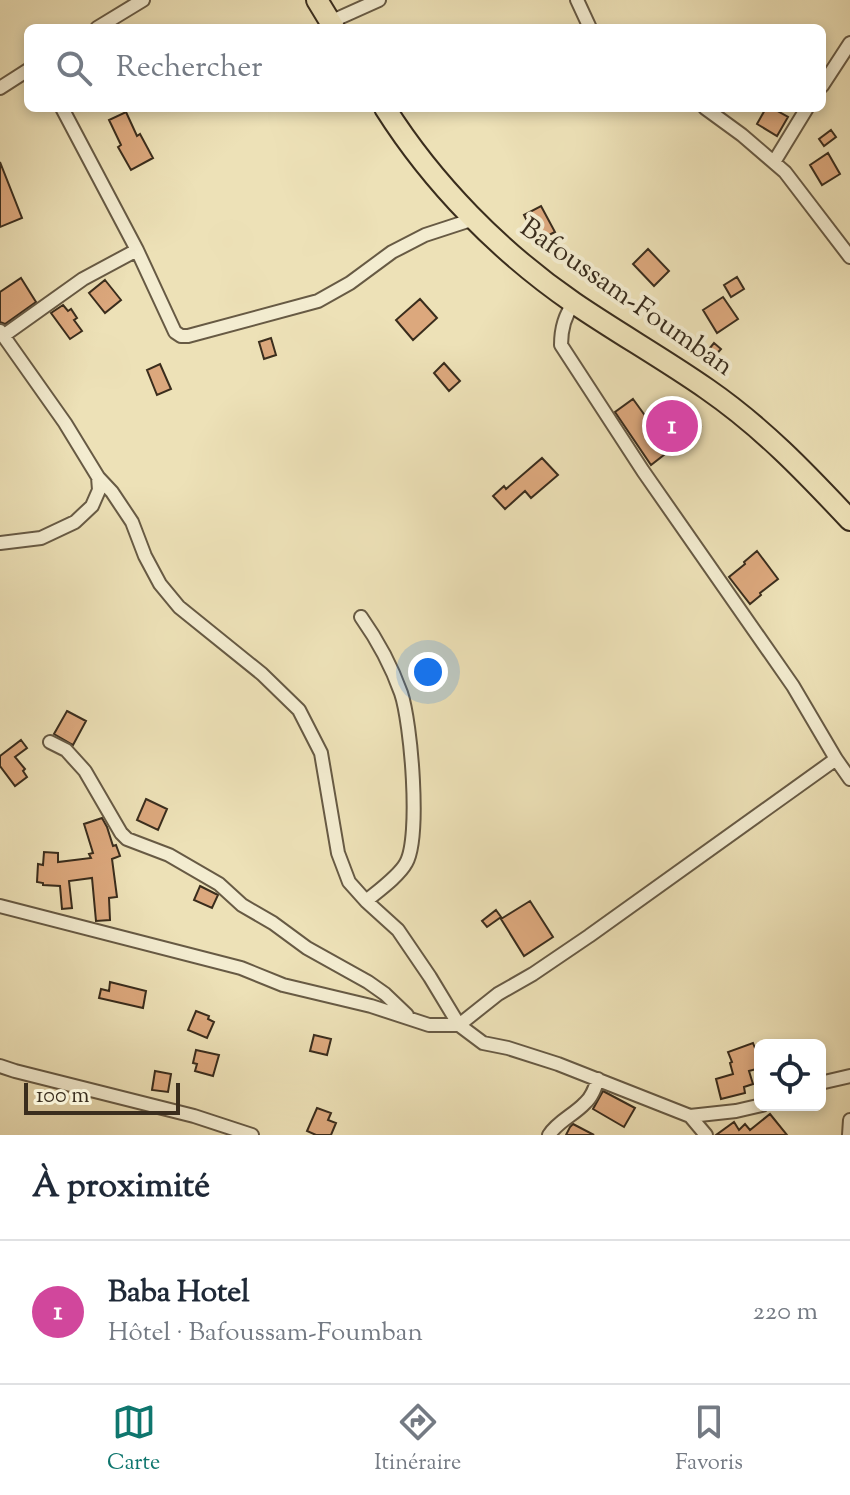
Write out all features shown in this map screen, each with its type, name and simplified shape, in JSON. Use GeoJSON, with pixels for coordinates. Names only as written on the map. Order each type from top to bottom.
{"type":"FeatureCollection","features":[{"type":"Feature","properties":{"kind":"highway"},"geometry":{"type":"LineString","coordinates":[[317,0],[331,24]]}},
{"type":"Feature","properties":{"kind":"highway","name":"Bafoussam-Foumban"},"geometry":{"type":"LineString","coordinates":[[388,112],[441,183],[474,219],[529,270],[574,303],[708,389],[757,427],[797,463],[850,520]]}},
{"type":"Feature","properties":{"kind":"street"},"geometry":{"type":"LineString","coordinates":[[104,24],[143,0]]}},
{"type":"Feature","properties":{"kind":"street"},"geometry":{"type":"LineString","coordinates":[[334,24],[379,0]]}},
{"type":"Feature","properties":{"kind":"street"},"geometry":{"type":"LineString","coordinates":[[577,0],[588,24]]}},
{"type":"Feature","properties":{"kind":"street"},"geometry":{"type":"LineString","coordinates":[[826,80],[850,43]]}},
{"type":"Feature","properties":{"kind":"street"},"geometry":{"type":"LineString","coordinates":[[0,88],[24,73]]}},
{"type":"Feature","properties":{"kind":"street"},"geometry":{"type":"LineString","coordinates":[[64,112],[137,250],[175,332],[181,336],[318,301],[350,283],[392,252],[425,235],[474,219]]}},
{"type":"Feature","properties":{"kind":"street"},"geometry":{"type":"LineString","coordinates":[[710,112],[788,175],[850,257]]}},
{"type":"Feature","properties":{"kind":"street"},"geometry":{"type":"LineString","coordinates":[[774,162],[805,112]]}},
{"type":"Feature","properties":{"kind":"street"},"geometry":{"type":"LineString","coordinates":[[137,250],[83,279],[2,334],[132,522],[160,584],[179,607],[262,674],[299,710],[321,753],[338,853],[349,882],[398,930],[459,1025],[483,1043],[525,1053],[690,1116],[706,1135]]}},
{"type":"Feature","properties":{"kind":"street"},"geometry":{"type":"LineString","coordinates":[[574,303],[567,312],[561,330],[561,345],[643,471],[793,686],[850,779]]}},
{"type":"Feature","properties":{"kind":"street"},"geometry":{"type":"LineString","coordinates":[[0,543],[41,538],[75,522],[92,506],[99,490],[98,477]]}},
{"type":"Feature","properties":{"kind":"street"},"geometry":{"type":"LineString","coordinates":[[361,617],[381,646],[402,696],[409,729],[414,790],[410,853],[406,865],[366,901]]}},
{"type":"Feature","properties":{"kind":"street"},"geometry":{"type":"LineString","coordinates":[[50,742],[66,750],[85,771],[127,839],[169,855],[219,884],[242,905],[307,948],[368,982],[409,1018]]}},
{"type":"Feature","properties":{"kind":"street"},"geometry":{"type":"LineString","coordinates":[[0,906],[241,968],[283,985],[371,1006],[429,1025],[459,1025],[498,994],[589,936],[836,759]]}},
{"type":"Feature","properties":{"kind":"street"},"geometry":{"type":"LineString","coordinates":[[0,1066],[194,1116],[252,1135]]}},
{"type":"Feature","properties":{"kind":"street"},"geometry":{"type":"LineString","coordinates":[[826,1082],[850,1076]]}},
{"type":"Feature","properties":{"kind":"street"},"geometry":{"type":"LineString","coordinates":[[549,1135],[553,1128],[591,1096],[598,1079]]}},
{"type":"Feature","properties":{"kind":"street"},"geometry":{"type":"LineString","coordinates":[[690,1116],[754,1107]]}},
{"type":"Feature","properties":{"kind":"street"},"geometry":{"type":"LineString","coordinates":[[849,1135],[850,1120]]}},
{"type":"Feature","properties":{"kind":"building"},"geometry":{"type":"Polygon","coordinates":[[[126,112],[137,136],[140,134],[153,158],[131,170],[118,147],[121,145],[109,120],[126,112]]]}},
{"type":"Feature","properties":{"kind":"building"},"geometry":{"type":"Polygon","coordinates":[[[764,112],[779,112],[788,117],[777,136],[757,124],[764,112]]]}},
{"type":"Feature","properties":{"kind":"building"},"geometry":{"type":"Polygon","coordinates":[[[831,130],[836,137],[824,146],[819,139],[831,130]]]}},
{"type":"Feature","properties":{"kind":"building"},"geometry":{"type":"Polygon","coordinates":[[[828,153],[840,174],[822,185],[810,165],[828,153]]]}},
{"type":"Feature","properties":{"kind":"building"},"geometry":{"type":"Polygon","coordinates":[[[0,162],[22,218],[0,227],[0,162]]]}},
{"type":"Feature","properties":{"kind":"building"},"geometry":{"type":"Polygon","coordinates":[[[541,206],[555,232],[537,241],[524,215],[541,206]]]}},
{"type":"Feature","properties":{"kind":"building"},"geometry":{"type":"Polygon","coordinates":[[[648,249],[669,271],[654,286],[633,264],[648,249]]]}},
{"type":"Feature","properties":{"kind":"building"},"geometry":{"type":"Polygon","coordinates":[[[737,277],[744,289],[731,297],[724,285],[737,277]]]}},
{"type":"Feature","properties":{"kind":"building"},"geometry":{"type":"Polygon","coordinates":[[[21,278],[36,302],[5,324],[0,322],[0,292],[21,278]]]}},
{"type":"Feature","properties":{"kind":"building"},"geometry":{"type":"Polygon","coordinates":[[[105,280],[121,300],[105,313],[89,293],[105,280]]]}},
{"type":"Feature","properties":{"kind":"building"},"geometry":{"type":"Polygon","coordinates":[[[723,297],[738,319],[717,333],[703,310],[723,297]]]}},
{"type":"Feature","properties":{"kind":"building"},"geometry":{"type":"Polygon","coordinates":[[[420,299],[437,318],[413,340],[396,320],[420,299]]]}},
{"type":"Feature","properties":{"kind":"building"},"geometry":{"type":"Polygon","coordinates":[[[63,305],[68,311],[71,309],[82,331],[70,339],[51,313],[63,305]]]}},
{"type":"Feature","properties":{"kind":"building"},"geometry":{"type":"Polygon","coordinates":[[[271,338],[276,355],[264,359],[259,342],[271,338]]]}},
{"type":"Feature","properties":{"kind":"building"},"geometry":{"type":"Polygon","coordinates":[[[714,343],[721,349],[711,360],[705,354],[714,343]]]}},
{"type":"Feature","properties":{"kind":"building"},"geometry":{"type":"Polygon","coordinates":[[[444,363],[460,381],[449,391],[434,373],[444,363]]]}},
{"type":"Feature","properties":{"kind":"building"},"geometry":{"type":"Polygon","coordinates":[[[160,364],[171,389],[157,395],[147,370],[160,364]]]}},
{"type":"Feature","properties":{"kind":"building"},"geometry":{"type":"Polygon","coordinates":[[[633,399],[657,432],[688,408],[701,426],[651,465],[615,412],[633,399]]]}},
{"type":"Feature","properties":{"kind":"building"},"geometry":{"type":"Polygon","coordinates":[[[542,458],[558,475],[531,498],[525,491],[505,509],[493,496],[504,486],[506,489],[542,458]]]}},
{"type":"Feature","properties":{"kind":"building"},"geometry":{"type":"Polygon","coordinates":[[[757,551],[778,579],[750,604],[729,577],[757,551]]]}},
{"type":"Feature","properties":{"kind":"building"},"geometry":{"type":"Polygon","coordinates":[[[67,711],[86,721],[73,745],[54,734],[67,711]]]}},
{"type":"Feature","properties":{"kind":"building"},"geometry":{"type":"Polygon","coordinates":[[[21,740],[27,748],[15,757],[25,769],[23,771],[27,777],[15,786],[0,766],[0,756],[21,740]]]}},
{"type":"Feature","properties":{"kind":"building"},"geometry":{"type":"Polygon","coordinates":[[[146,799],[167,809],[158,830],[137,820],[146,799]]]}},
{"type":"Feature","properties":{"kind":"building"},"geometry":{"type":"Polygon","coordinates":[[[102,818],[120,856],[112,859],[117,897],[109,898],[110,920],[96,921],[92,878],[69,881],[72,908],[62,909],[60,886],[37,882],[38,864],[43,865],[44,852],[58,853],[58,862],[91,858],[89,854],[93,853],[84,824],[102,818]]]}},
{"type":"Feature","properties":{"kind":"building"},"geometry":{"type":"Polygon","coordinates":[[[200,886],[218,895],[212,908],[194,900],[200,886]]]}},
{"type":"Feature","properties":{"kind":"building"},"geometry":{"type":"Polygon","coordinates":[[[530,901],[553,937],[524,956],[501,919],[530,901]]]}},
{"type":"Feature","properties":{"kind":"building"},"geometry":{"type":"Polygon","coordinates":[[[496,910],[501,917],[487,927],[482,921],[496,910]]]}},
{"type":"Feature","properties":{"kind":"building"},"geometry":{"type":"Polygon","coordinates":[[[110,982],[146,991],[143,1008],[99,998],[101,989],[109,991],[110,982]]]}},
{"type":"Feature","properties":{"kind":"building"},"geometry":{"type":"Polygon","coordinates":[[[196,1011],[209,1016],[208,1019],[214,1022],[207,1038],[188,1030],[196,1011]]]}},
{"type":"Feature","properties":{"kind":"building"},"geometry":{"type":"Polygon","coordinates":[[[314,1035],[331,1039],[327,1055],[310,1051],[314,1035]]]}},
{"type":"Feature","properties":{"kind":"building"},"geometry":{"type":"Polygon","coordinates":[[[753,1043],[754,1070],[749,1071],[753,1084],[744,1087],[745,1093],[721,1099],[716,1079],[733,1074],[728,1052],[753,1043]]]}},
{"type":"Feature","properties":{"kind":"building"},"geometry":{"type":"Polygon","coordinates":[[[196,1050],[219,1055],[213,1076],[195,1071],[196,1050]]]}},
{"type":"Feature","properties":{"kind":"building"},"geometry":{"type":"Polygon","coordinates":[[[155,1071],[171,1074],[168,1092],[152,1090],[155,1071]]]}},
{"type":"Feature","properties":{"kind":"building"},"geometry":{"type":"Polygon","coordinates":[[[603,1091],[635,1108],[624,1127],[593,1109],[603,1091]]]}},
{"type":"Feature","properties":{"kind":"building"},"geometry":{"type":"Polygon","coordinates":[[[317,1108],[331,1113],[328,1120],[336,1123],[331,1135],[316,1135],[307,1131],[317,1108]]]}},
{"type":"Feature","properties":{"kind":"building"},"geometry":{"type":"Polygon","coordinates":[[[770,1114],[787,1135],[716,1135],[734,1122],[739,1130],[745,1124],[750,1130],[770,1114]]]}},
{"type":"Feature","properties":{"kind":"building"},"geometry":{"type":"Polygon","coordinates":[[[573,1124],[594,1135],[566,1135],[573,1124]]]}},
{"type":"Feature","properties":{"kind":"place","name":"Baba Hotel"},"geometry":{"type":"Point","coordinates":[672,426]}}]}
